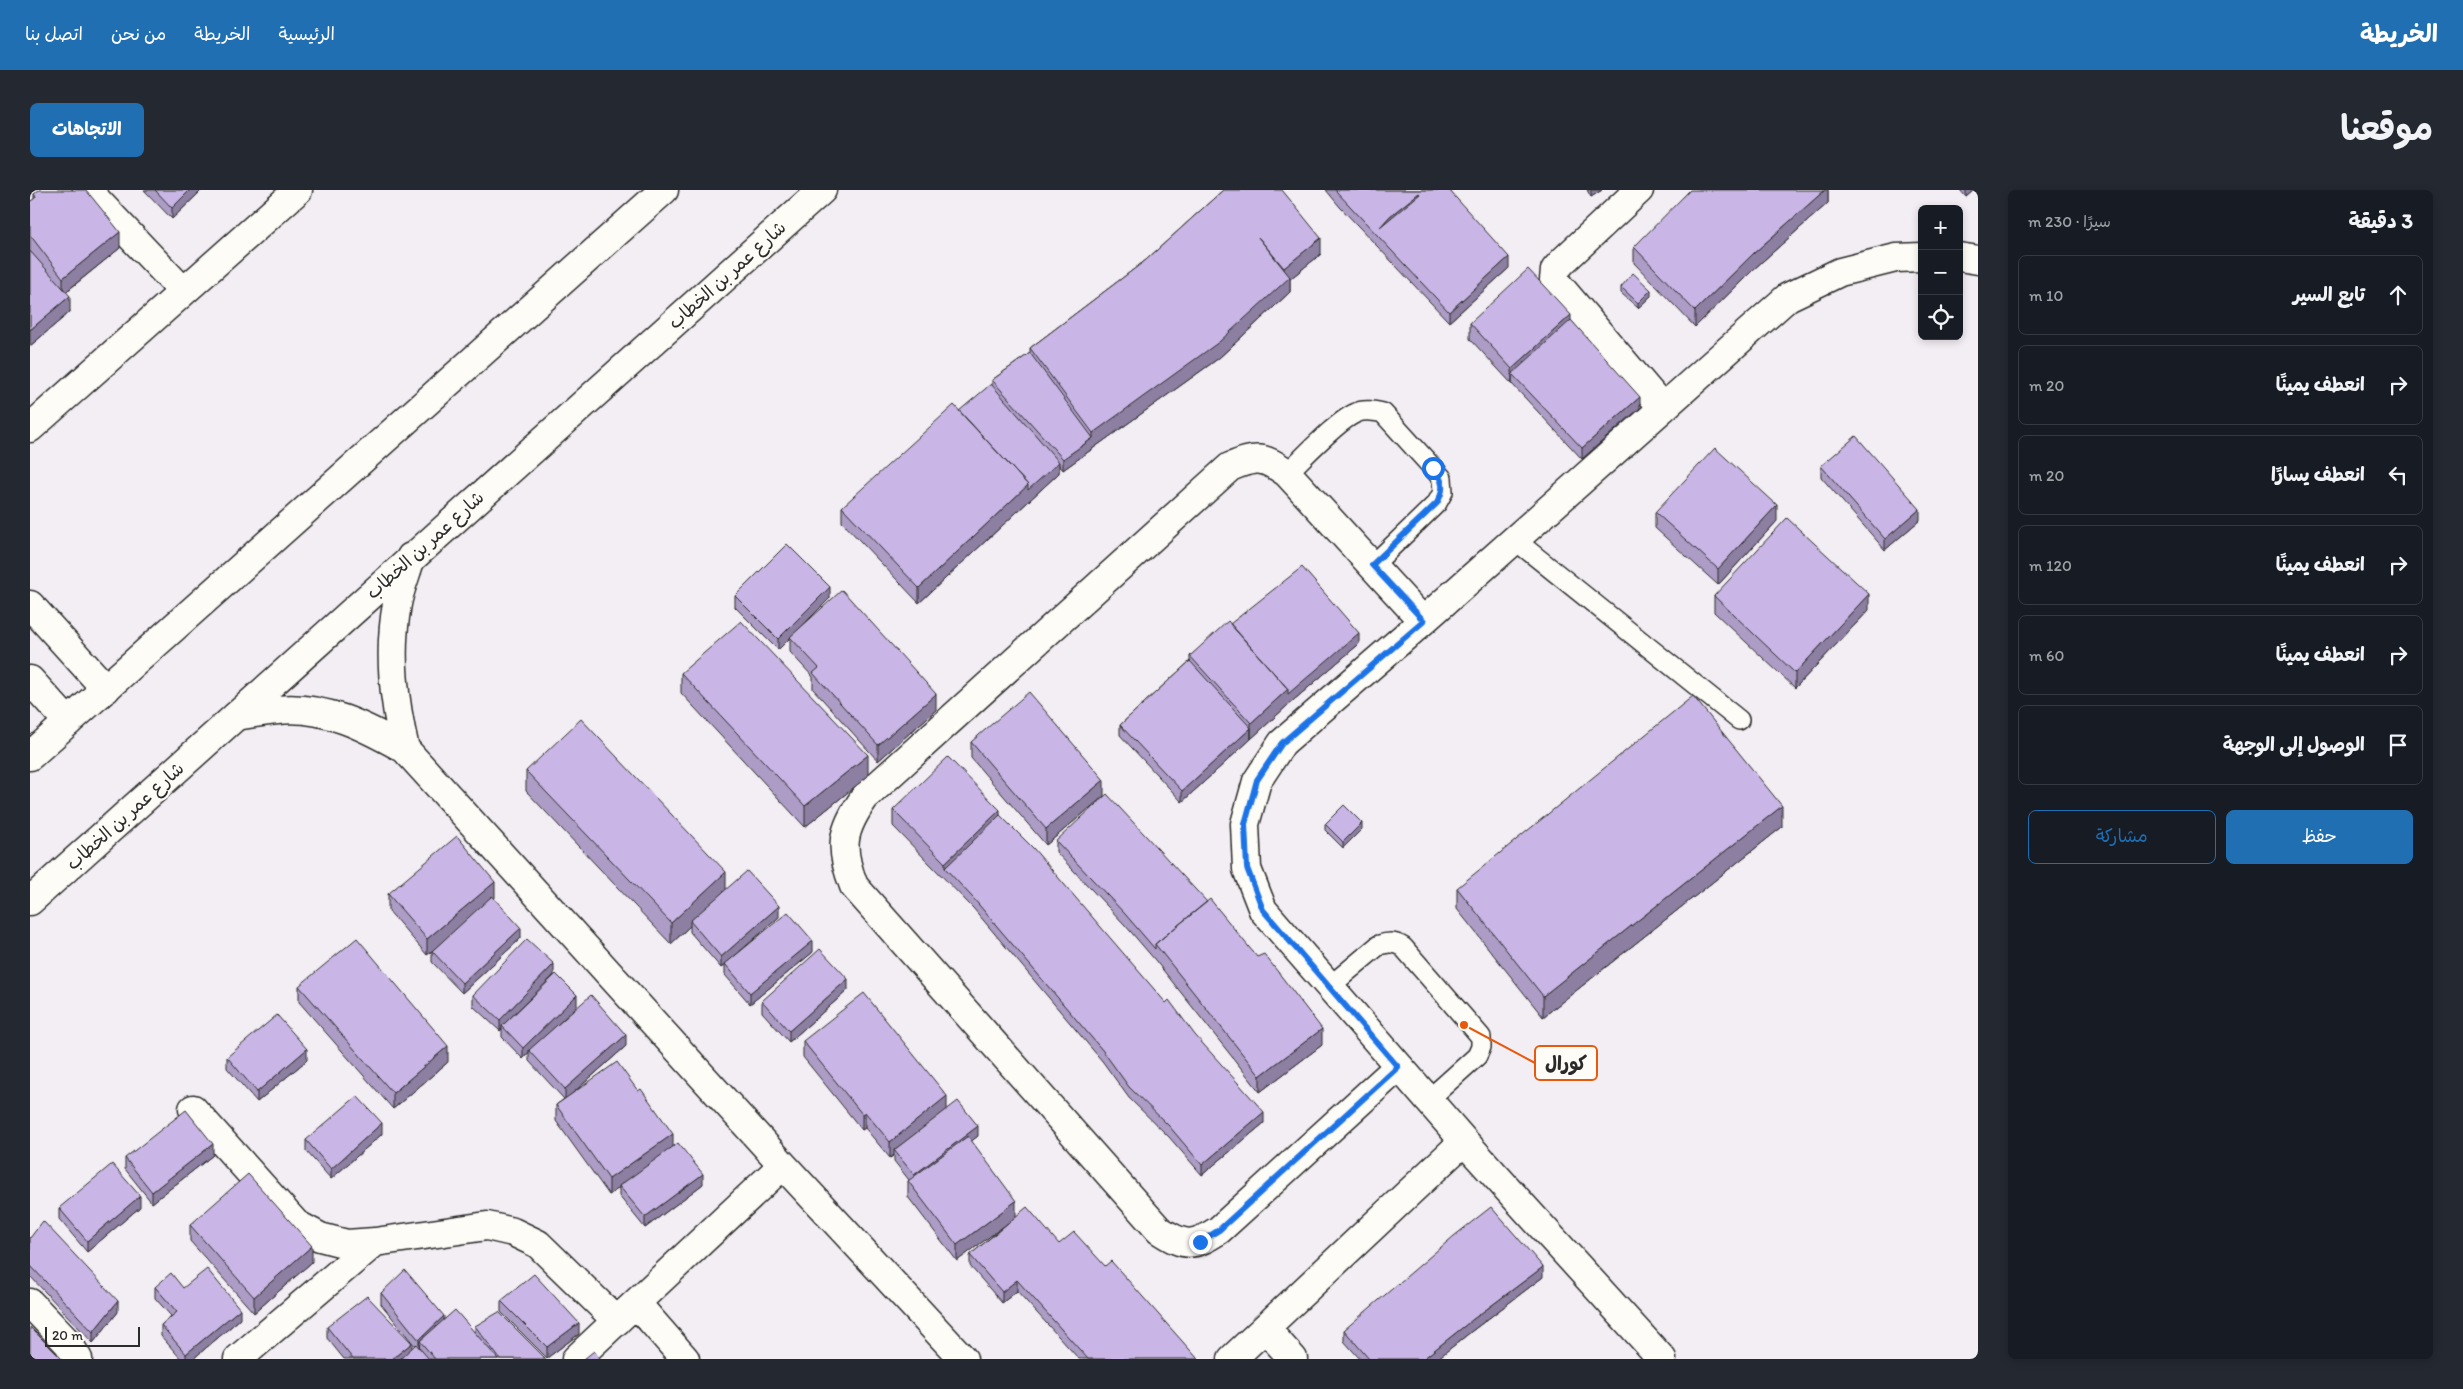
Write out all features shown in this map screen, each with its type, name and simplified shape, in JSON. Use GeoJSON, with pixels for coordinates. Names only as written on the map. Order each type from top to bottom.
{"type":"FeatureCollection","features":[{"type":"Feature","properties":{"kind":"street"},"geometry":{"type":"LineString","coordinates":[[87,190],[183,290]]}},
{"type":"Feature","properties":{"kind":"street"},"geometry":{"type":"LineString","coordinates":[[30,428],[183,290],[298,190]]}},
{"type":"Feature","properties":{"kind":"street"},"geometry":{"type":"LineString","coordinates":[[30,756],[664,190]]}},
{"type":"Feature","properties":{"kind":"street","name":"شارع عمر بن الخطاب"},"geometry":{"type":"LineString","coordinates":[[30,901],[822,190]]}},
{"type":"Feature","properties":{"kind":"street"},"geometry":{"type":"LineString","coordinates":[[1639,190],[1563,260],[1555,270],[1554,280],[1663,408]]}},
{"type":"Feature","properties":{"kind":"street"},"geometry":{"type":"LineString","coordinates":[[1662,1359],[1464,1142],[1263,910],[1247,868],[1245,824],[1257,780],[1282,743],[1424,621],[1788,297],[1840,272],[1896,258],[1918,257]]}},
{"type":"Feature","properties":{"kind":"street"},"geometry":{"type":"LineString","coordinates":[[1963,258],[1978,260]]}},
{"type":"Feature","properties":{"kind":"street"},"geometry":{"type":"LineString","coordinates":[[1398,1067],[1219,1230],[1200,1242],[1178,1242],[1158,1230],[854,886],[845,864],[844,841],[851,817],[865,797],[1230,467],[1249,459],[1270,460],[1287,472],[1424,621]]}},
{"type":"Feature","properties":{"kind":"street"},"geometry":{"type":"LineString","coordinates":[[404,749],[394,700],[392,652],[397,604],[411,557]]}},
{"type":"Feature","properties":{"kind":"street"},"geometry":{"type":"LineString","coordinates":[[30,605],[106,689]]}},
{"type":"Feature","properties":{"kind":"street"},"geometry":{"type":"LineString","coordinates":[[30,680],[68,722]]}},
{"type":"Feature","properties":{"kind":"street"},"geometry":{"type":"LineString","coordinates":[[236,716],[280,709],[324,713],[366,727],[404,749],[962,1359]]}},
{"type":"Feature","properties":{"kind":"street"},"geometry":{"type":"LineString","coordinates":[[193,1109],[296,1224],[320,1237],[347,1244],[375,1242],[487,1226],[513,1232],[538,1244],[685,1359]]}},
{"type":"Feature","properties":{"kind":"street"},"geometry":{"type":"LineString","coordinates":[[1232,1359],[1464,1142]]}},
{"type":"Feature","properties":{"kind":"street"},"geometry":{"type":"LineString","coordinates":[[576,1359],[783,1165]]}},
{"type":"Feature","properties":{"kind":"street"},"geometry":{"type":"LineString","coordinates":[[238,1359],[375,1242]]}},
{"type":"Feature","properties":{"kind":"street"},"geometry":{"type":"LineString","coordinates":[[30,1303],[68,1343],[78,1359]]}},
{"type":"Feature","properties":{"kind":"street"},"geometry":{"type":"LineString","coordinates":[[1265,1328],[1293,1359]]}},
{"type":"Feature","properties":{"kind":"lane"},"geometry":{"type":"LineString","coordinates":[[1287,472],[1345,419],[1356,412],[1370,410],[1383,413],[1442,478],[1443,492],[1437,503],[1372,565]]}},
{"type":"Feature","properties":{"kind":"lane"},"geometry":{"type":"LineString","coordinates":[[1515,540],[1739,720]]}},
{"type":"Feature","properties":{"kind":"lane"},"geometry":{"type":"LineString","coordinates":[[1329,987],[1379,945],[1387,942],[1403,947],[1480,1038],[1481,1048],[1478,1056],[1428,1100]]}},
{"type":"Feature","properties":{"kind":"building"},"geometry":{"type":"Polygon","coordinates":[[[39,190],[86,190],[120,232],[63,278],[30,235],[30,202],[36,197],[34,194],[39,190]]]}},
{"type":"Feature","properties":{"kind":"building"},"geometry":{"type":"Polygon","coordinates":[[[155,190],[190,190],[172,208],[155,190]]]}},
{"type":"Feature","properties":{"kind":"building"},"geometry":{"type":"Polygon","coordinates":[[[1223,190],[1282,190],[1321,238],[1284,268],[1258,237],[1290,277],[1219,342],[1093,433],[1030,348],[1146,260],[1223,190]]]}},
{"type":"Feature","properties":{"kind":"building"},"geometry":{"type":"Polygon","coordinates":[[[1335,190],[1449,190],[1509,257],[1449,312],[1335,190]],[[1420,194],[1390,216],[1380,227],[1420,194]]]}},
{"type":"Feature","properties":{"kind":"building"},"geometry":{"type":"Polygon","coordinates":[[[1690,190],[1825,190],[1754,253],[1695,311],[1634,247],[1690,190]]]}},
{"type":"Feature","properties":{"kind":"building"},"geometry":{"type":"Polygon","coordinates":[[[30,251],[70,296],[30,330],[30,251]]]}},
{"type":"Feature","properties":{"kind":"building"},"geometry":{"type":"Polygon","coordinates":[[[1528,269],[1571,315],[1512,369],[1470,323],[1528,269]]]}},
{"type":"Feature","properties":{"kind":"building"},"geometry":{"type":"Polygon","coordinates":[[[1633,273],[1651,290],[1638,303],[1621,287],[1633,273]]]}},
{"type":"Feature","properties":{"kind":"building"},"geometry":{"type":"Polygon","coordinates":[[[1571,320],[1640,397],[1582,448],[1512,374],[1571,320]]]}},
{"type":"Feature","properties":{"kind":"building"},"geometry":{"type":"Polygon","coordinates":[[[1030,353],[1093,438],[1063,459],[992,380],[1030,353]]]}},
{"type":"Feature","properties":{"kind":"building"},"geometry":{"type":"Polygon","coordinates":[[[991,384],[1059,462],[1028,490],[1028,485],[959,411],[991,384]]]}},
{"type":"Feature","properties":{"kind":"building"},"geometry":{"type":"Polygon","coordinates":[[[954,405],[1028,485],[919,588],[842,507],[954,405]]]}},
{"type":"Feature","properties":{"kind":"building"},"geometry":{"type":"Polygon","coordinates":[[[1856,436],[1920,509],[1885,539],[1821,466],[1856,436]]]}},
{"type":"Feature","properties":{"kind":"building"},"geometry":{"type":"Polygon","coordinates":[[[1715,448],[1777,505],[1718,569],[1655,512],[1715,448]]]}},
{"type":"Feature","properties":{"kind":"building"},"geometry":{"type":"Polygon","coordinates":[[[1787,518],[1869,594],[1795,673],[1714,596],[1787,518]]]}},
{"type":"Feature","properties":{"kind":"building"},"geometry":{"type":"Polygon","coordinates":[[[787,544],[830,587],[778,639],[735,596],[787,544]]]}},
{"type":"Feature","properties":{"kind":"building"},"geometry":{"type":"Polygon","coordinates":[[[1302,567],[1359,633],[1288,694],[1288,689],[1230,624],[1302,567]]]}},
{"type":"Feature","properties":{"kind":"building"},"geometry":{"type":"Polygon","coordinates":[[[842,590],[936,694],[878,745],[813,673],[819,668],[790,637],[842,590]]]}},
{"type":"Feature","properties":{"kind":"building"},"geometry":{"type":"Polygon","coordinates":[[[741,621],[868,755],[805,806],[681,673],[741,621]]]}},
{"type":"Feature","properties":{"kind":"building"},"geometry":{"type":"Polygon","coordinates":[[[1228,621],[1288,689],[1251,723],[1190,656],[1228,621]]]}},
{"type":"Feature","properties":{"kind":"building"},"geometry":{"type":"Polygon","coordinates":[[[1190,661],[1251,728],[1182,791],[1120,725],[1190,661]]]}},
{"type":"Feature","properties":{"kind":"building"},"geometry":{"type":"Polygon","coordinates":[[[1029,692],[1104,780],[1046,829],[971,742],[1029,692]]]}},
{"type":"Feature","properties":{"kind":"building"},"geometry":{"type":"Polygon","coordinates":[[[1693,696],[1782,806],[1543,996],[1457,888],[1693,696]]]}},
{"type":"Feature","properties":{"kind":"building"},"geometry":{"type":"Polygon","coordinates":[[[581,719],[726,872],[671,923],[526,771],[581,719]]]}},
{"type":"Feature","properties":{"kind":"building"},"geometry":{"type":"Polygon","coordinates":[[[948,757],[1000,810],[945,863],[893,810],[948,757]]]}},
{"type":"Feature","properties":{"kind":"building"},"geometry":{"type":"Polygon","coordinates":[[[1107,794],[1207,902],[1155,944],[1155,949],[1125,914],[1056,841],[1107,794]]]}},
{"type":"Feature","properties":{"kind":"building"},"geometry":{"type":"Polygon","coordinates":[[[1344,805],[1362,823],[1343,842],[1325,824],[1344,805]]]}},
{"type":"Feature","properties":{"kind":"building"},"geometry":{"type":"Polygon","coordinates":[[[1000,815],[1033,848],[1166,1003],[1169,1000],[1195,1035],[1264,1112],[1202,1165],[1169,1126],[1129,1087],[1103,1051],[973,898],[945,868],[1000,815]]]}},
{"type":"Feature","properties":{"kind":"building"},"geometry":{"type":"Polygon","coordinates":[[[457,836],[495,882],[427,939],[388,894],[457,836]]]}},
{"type":"Feature","properties":{"kind":"building"},"geometry":{"type":"Polygon","coordinates":[[[747,871],[779,906],[721,957],[690,921],[747,871]]]}},
{"type":"Feature","properties":{"kind":"building"},"geometry":{"type":"Polygon","coordinates":[[[492,896],[521,928],[462,983],[432,951],[492,896]]]}},
{"type":"Feature","properties":{"kind":"building"},"geometry":{"type":"Polygon","coordinates":[[[1210,899],[1257,957],[1264,954],[1322,1029],[1260,1076],[1155,944],[1210,899]]]}},
{"type":"Feature","properties":{"kind":"building"},"geometry":{"type":"Polygon","coordinates":[[[788,912],[813,941],[750,993],[725,964],[788,912]]]}},
{"type":"Feature","properties":{"kind":"building"},"geometry":{"type":"Polygon","coordinates":[[[357,938],[448,1046],[393,1093],[299,986],[357,938]]]}},
{"type":"Feature","properties":{"kind":"building"},"geometry":{"type":"Polygon","coordinates":[[[527,939],[554,964],[500,1020],[473,995],[527,939]]]}},
{"type":"Feature","properties":{"kind":"building"},"geometry":{"type":"Polygon","coordinates":[[[820,949],[848,979],[789,1031],[762,1001],[820,949]]]}},
{"type":"Feature","properties":{"kind":"building"},"geometry":{"type":"Polygon","coordinates":[[[556,974],[577,995],[523,1048],[502,1026],[556,974]]]}},
{"type":"Feature","properties":{"kind":"building"},"geometry":{"type":"Polygon","coordinates":[[[864,993],[947,1096],[890,1142],[865,1112],[862,1114],[803,1041],[864,993]]]}},
{"type":"Feature","properties":{"kind":"building"},"geometry":{"type":"Polygon","coordinates":[[[591,995],[626,1035],[565,1089],[529,1050],[591,995]]]}},
{"type":"Feature","properties":{"kind":"building"},"geometry":{"type":"Polygon","coordinates":[[[277,1015],[307,1049],[257,1092],[227,1057],[277,1015]]]}},
{"type":"Feature","properties":{"kind":"building"},"geometry":{"type":"Polygon","coordinates":[[[617,1062],[638,1091],[641,1089],[673,1134],[609,1179],[556,1105],[617,1062]]]}},
{"type":"Feature","properties":{"kind":"building"},"geometry":{"type":"Polygon","coordinates":[[[357,1096],[382,1123],[331,1169],[306,1140],[357,1096]]]}},
{"type":"Feature","properties":{"kind":"building"},"geometry":{"type":"Polygon","coordinates":[[[958,1101],[978,1126],[914,1175],[894,1150],[958,1101]]]}},
{"type":"Feature","properties":{"kind":"building"},"geometry":{"type":"Polygon","coordinates":[[[186,1110],[213,1144],[152,1192],[125,1158],[186,1110]]]}},
{"type":"Feature","properties":{"kind":"building"},"geometry":{"type":"Polygon","coordinates":[[[968,1136],[1016,1201],[957,1245],[908,1181],[968,1136]]]}},
{"type":"Feature","properties":{"kind":"building"},"geometry":{"type":"Polygon","coordinates":[[[678,1143],[703,1174],[645,1217],[619,1186],[678,1143]]]}},
{"type":"Feature","properties":{"kind":"building"},"geometry":{"type":"Polygon","coordinates":[[[112,1164],[140,1196],[87,1241],[59,1208],[112,1164]]]}},
{"type":"Feature","properties":{"kind":"building"},"geometry":{"type":"Polygon","coordinates":[[[248,1174],[312,1246],[254,1297],[190,1225],[248,1174]]]}},
{"type":"Feature","properties":{"kind":"building"},"geometry":{"type":"Polygon","coordinates":[[[1027,1207],[1059,1244],[1074,1232],[1105,1266],[1111,1261],[1198,1359],[1088,1359],[1017,1280],[1002,1292],[970,1255],[1027,1207]]]}},
{"type":"Feature","properties":{"kind":"building"},"geometry":{"type":"Polygon","coordinates":[[[1491,1207],[1543,1267],[1423,1359],[1369,1359],[1344,1330],[1454,1236],[1491,1207]]]}},
{"type":"Feature","properties":{"kind":"building"},"geometry":{"type":"Polygon","coordinates":[[[43,1221],[118,1301],[93,1332],[30,1265],[30,1238],[43,1221]]]}},
{"type":"Feature","properties":{"kind":"building"},"geometry":{"type":"Polygon","coordinates":[[[207,1269],[240,1309],[186,1354],[161,1325],[177,1312],[155,1287],[171,1273],[183,1288],[207,1269]]]}},
{"type":"Feature","properties":{"kind":"building"},"geometry":{"type":"Polygon","coordinates":[[[405,1270],[444,1316],[419,1340],[381,1293],[405,1270]]]}},
{"type":"Feature","properties":{"kind":"building"},"geometry":{"type":"Polygon","coordinates":[[[534,1274],[579,1323],[547,1347],[501,1301],[534,1274]]]}},
{"type":"Feature","properties":{"kind":"building"},"geometry":{"type":"Polygon","coordinates":[[[367,1296],[412,1343],[392,1359],[353,1359],[327,1327],[367,1296]]]}},
{"type":"Feature","properties":{"kind":"building"},"geometry":{"type":"Polygon","coordinates":[[[455,1310],[498,1359],[435,1359],[420,1341],[455,1310]]]}},
{"type":"Feature","properties":{"kind":"building"},"geometry":{"type":"Polygon","coordinates":[[[499,1312],[546,1359],[500,1359],[475,1326],[499,1312]]]}},
{"type":"Feature","properties":{"kind":"building"},"geometry":{"type":"Polygon","coordinates":[[[30,1327],[62,1359],[30,1359],[30,1327]]]}},
{"type":"Feature","properties":{"kind":"building"},"geometry":{"type":"Polygon","coordinates":[[[416,1344],[429,1359],[400,1359],[416,1344]]]}},
{"type":"Feature","properties":{"kind":"building"},"geometry":{"type":"Polygon","coordinates":[[[594,1351],[600,1359],[584,1359],[594,1351]]]}},
{"type":"Feature","properties":{"kind":"place","name":"كورال"},"geometry":{"type":"Point","coordinates":[1464,1025]}},
{"type":"Feature","properties":{"kind":"route"},"geometry":{"type":"LineString","coordinates":[[1200,1242],[1219,1230],[1398,1067],[1263,910],[1247,868],[1245,824],[1257,780],[1282,743],[1424,621],[1372,565],[1437,503],[1443,492],[1442,478],[1433,468]]}}]}
